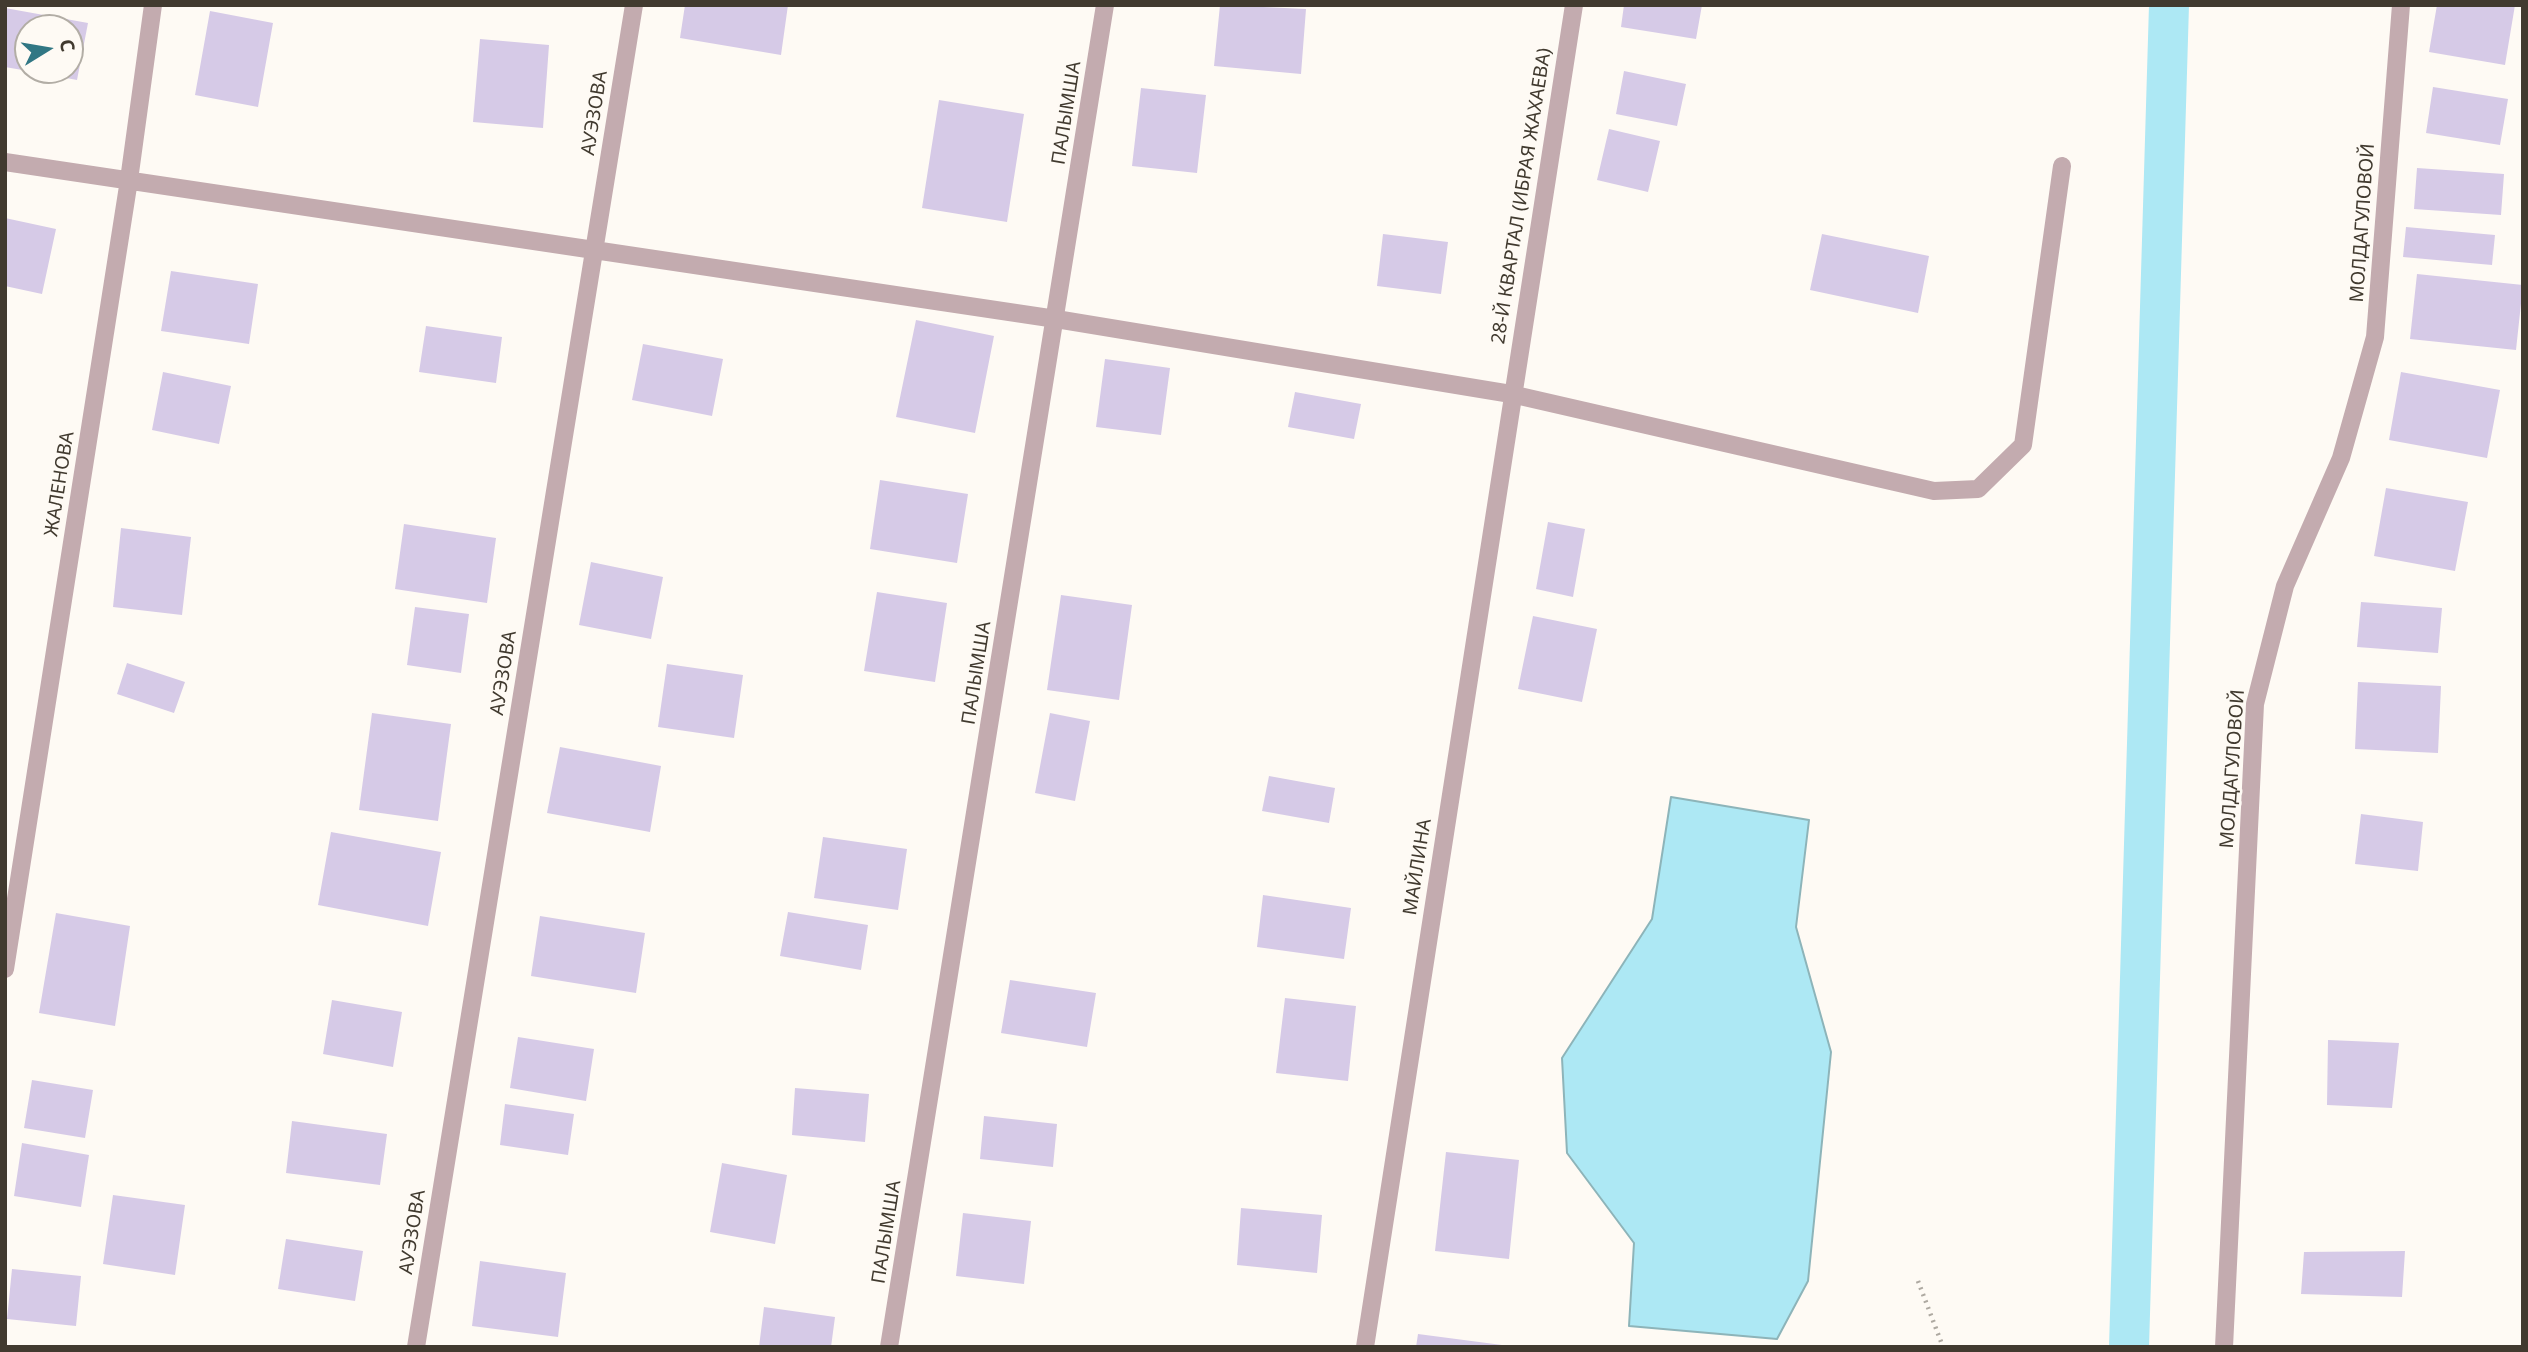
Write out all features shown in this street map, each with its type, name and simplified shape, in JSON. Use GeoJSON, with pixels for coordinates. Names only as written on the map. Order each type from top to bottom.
{"type":"FeatureCollection","features":[{"type":"Feature","properties":{"kind":"street","name":"ЖАЛЕНОВА"},"geometry":{"type":"LineString","coordinates":[[5,969],[129,180],[153,5]]}},
{"type":"Feature","properties":{"kind":"street","name":"АУЭЗОВА"},"geometry":{"type":"LineString","coordinates":[[416,1347],[634,5]]}},
{"type":"Feature","properties":{"kind":"street","name":"ПАЛЫМША"},"geometry":{"type":"LineString","coordinates":[[889,1347],[1105,5]]}},
{"type":"Feature","properties":{"kind":"street","name":"28-Й КВАРТАЛ (ИБРАЯ ЖАХАЕВА)"},"geometry":{"type":"LineString","coordinates":[[1511,394],[1574,5]]}},
{"type":"Feature","properties":{"kind":"street","name":"МОЛДАГУЛОВОЙ"},"geometry":{"type":"LineString","coordinates":[[2224,1347],[2255,704],[2285,586],[2341,458],[2375,337],[2401,5]]}},
{"type":"Feature","properties":{"kind":"street"},"geometry":{"type":"LineString","coordinates":[[5,162],[1056,319],[1511,394],[1934,491],[1978,489],[2023,445],[2062,166]]}},
{"type":"Feature","properties":{"kind":"street","name":"МАЙЛИНА"},"geometry":{"type":"LineString","coordinates":[[1365,1347],[1511,394]]}},
{"type":"Feature","properties":{"kind":"path"},"geometry":{"type":"LineString","coordinates":[[1918,1281],[1943,1347]]}},
{"type":"Feature","properties":{"kind":"water"},"geometry":{"type":"Polygon","coordinates":[[[1671,797],[1809,820],[1796,927],[1831,1052],[1808,1281],[1777,1339],[1629,1326],[1634,1243],[1567,1153],[1562,1058],[1652,919],[1671,797]]]}},
{"type":"Feature","properties":{"kind":"building"},"geometry":{"type":"Polygon","coordinates":[[[685,5],[788,5],[781,55],[680,38],[685,5]]]}},
{"type":"Feature","properties":{"kind":"building"},"geometry":{"type":"Polygon","coordinates":[[[1220,5],[1306,9],[1301,74],[1214,66],[1220,5]]]}},
{"type":"Feature","properties":{"kind":"building"},"geometry":{"type":"Polygon","coordinates":[[[1624,5],[1702,5],[1696,39],[1621,27],[1624,5]]]}},
{"type":"Feature","properties":{"kind":"building"},"geometry":{"type":"Polygon","coordinates":[[[2437,5],[2515,5],[2505,65],[2429,52],[2437,5]]]}},
{"type":"Feature","properties":{"kind":"building"},"geometry":{"type":"Polygon","coordinates":[[[5,8],[38,14],[14,14],[14,69],[5,67],[5,8]]]}},
{"type":"Feature","properties":{"kind":"building"},"geometry":{"type":"Polygon","coordinates":[[[210,11],[273,23],[258,107],[195,95],[210,11]]]}},
{"type":"Feature","properties":{"kind":"building"},"geometry":{"type":"Polygon","coordinates":[[[84,22],[88,23],[84,44],[84,22]]]}},
{"type":"Feature","properties":{"kind":"building"},"geometry":{"type":"Polygon","coordinates":[[[480,39],[549,45],[543,128],[473,122],[480,39]]]}},
{"type":"Feature","properties":{"kind":"building"},"geometry":{"type":"Polygon","coordinates":[[[1624,71],[1686,84],[1677,126],[1616,114],[1624,71]]]}},
{"type":"Feature","properties":{"kind":"building"},"geometry":{"type":"Polygon","coordinates":[[[2433,87],[2508,99],[2500,145],[2426,133],[2433,87]]]}},
{"type":"Feature","properties":{"kind":"building"},"geometry":{"type":"Polygon","coordinates":[[[1141,88],[1206,95],[1197,173],[1132,166],[1141,88]]]}},
{"type":"Feature","properties":{"kind":"building"},"geometry":{"type":"Polygon","coordinates":[[[939,100],[1024,114],[1007,222],[922,208],[939,100]]]}},
{"type":"Feature","properties":{"kind":"building"},"geometry":{"type":"Polygon","coordinates":[[[1609,129],[1660,141],[1648,192],[1597,180],[1609,129]]]}},
{"type":"Feature","properties":{"kind":"building"},"geometry":{"type":"Polygon","coordinates":[[[2417,168],[2504,174],[2501,215],[2414,209],[2417,168]]]}},
{"type":"Feature","properties":{"kind":"building"},"geometry":{"type":"Polygon","coordinates":[[[5,218],[56,229],[42,294],[5,286],[5,218]]]}},
{"type":"Feature","properties":{"kind":"building"},"geometry":{"type":"Polygon","coordinates":[[[2406,227],[2495,235],[2492,265],[2403,257],[2406,227]]]}},
{"type":"Feature","properties":{"kind":"building"},"geometry":{"type":"Polygon","coordinates":[[[1383,234],[1448,242],[1441,294],[1377,286],[1383,234]]]}},
{"type":"Feature","properties":{"kind":"building"},"geometry":{"type":"Polygon","coordinates":[[[1822,234],[1929,256],[1918,313],[1810,290],[1822,234]]]}},
{"type":"Feature","properties":{"kind":"building"},"geometry":{"type":"Polygon","coordinates":[[[171,271],[258,284],[249,344],[161,331],[171,271]]]}},
{"type":"Feature","properties":{"kind":"building"},"geometry":{"type":"Polygon","coordinates":[[[2417,274],[2523,285],[2516,350],[2410,339],[2417,274]]]}},
{"type":"Feature","properties":{"kind":"building"},"geometry":{"type":"Polygon","coordinates":[[[916,320],[994,336],[975,433],[896,417],[916,320]]]}},
{"type":"Feature","properties":{"kind":"building"},"geometry":{"type":"Polygon","coordinates":[[[426,326],[502,337],[496,383],[419,372],[426,326]]]}},
{"type":"Feature","properties":{"kind":"building"},"geometry":{"type":"Polygon","coordinates":[[[643,344],[723,359],[712,416],[632,400],[643,344]]]}},
{"type":"Feature","properties":{"kind":"building"},"geometry":{"type":"Polygon","coordinates":[[[1105,359],[1170,368],[1161,435],[1096,427],[1105,359]]]}},
{"type":"Feature","properties":{"kind":"building"},"geometry":{"type":"Polygon","coordinates":[[[163,372],[231,386],[219,444],[152,430],[163,372]]]}},
{"type":"Feature","properties":{"kind":"building"},"geometry":{"type":"Polygon","coordinates":[[[2401,372],[2500,390],[2487,458],[2389,440],[2401,372]]]}},
{"type":"Feature","properties":{"kind":"building"},"geometry":{"type":"Polygon","coordinates":[[[1295,392],[1361,404],[1354,439],[1288,427],[1295,392]]]}},
{"type":"Feature","properties":{"kind":"building"},"geometry":{"type":"Polygon","coordinates":[[[880,480],[968,494],[957,563],[870,549],[880,480]]]}},
{"type":"Feature","properties":{"kind":"building"},"geometry":{"type":"Polygon","coordinates":[[[2386,488],[2468,502],[2455,571],[2374,556],[2386,488]]]}},
{"type":"Feature","properties":{"kind":"building"},"geometry":{"type":"Polygon","coordinates":[[[1548,522],[1585,529],[1573,597],[1536,589],[1548,522]]]}},
{"type":"Feature","properties":{"kind":"building"},"geometry":{"type":"Polygon","coordinates":[[[404,524],[496,538],[487,603],[395,589],[404,524]]]}},
{"type":"Feature","properties":{"kind":"building"},"geometry":{"type":"Polygon","coordinates":[[[121,528],[191,537],[182,615],[113,607],[121,528]]]}},
{"type":"Feature","properties":{"kind":"building"},"geometry":{"type":"Polygon","coordinates":[[[591,562],[663,577],[651,639],[579,625],[591,562]]]}},
{"type":"Feature","properties":{"kind":"building"},"geometry":{"type":"Polygon","coordinates":[[[877,592],[947,603],[935,682],[864,671],[877,592]]]}},
{"type":"Feature","properties":{"kind":"building"},"geometry":{"type":"Polygon","coordinates":[[[1061,595],[1132,605],[1119,700],[1047,690],[1061,595]]]}},
{"type":"Feature","properties":{"kind":"building"},"geometry":{"type":"Polygon","coordinates":[[[2361,602],[2442,608],[2438,653],[2357,647],[2361,602]]]}},
{"type":"Feature","properties":{"kind":"building"},"geometry":{"type":"Polygon","coordinates":[[[415,607],[469,614],[461,673],[407,665],[415,607]]]}},
{"type":"Feature","properties":{"kind":"building"},"geometry":{"type":"Polygon","coordinates":[[[1533,616],[1597,629],[1582,702],[1518,689],[1533,616]]]}},
{"type":"Feature","properties":{"kind":"building"},"geometry":{"type":"Polygon","coordinates":[[[127,663],[185,682],[174,713],[117,694],[127,663]]]}},
{"type":"Feature","properties":{"kind":"building"},"geometry":{"type":"Polygon","coordinates":[[[667,664],[743,675],[734,738],[658,727],[667,664]]]}},
{"type":"Feature","properties":{"kind":"building"},"geometry":{"type":"Polygon","coordinates":[[[2358,682],[2441,686],[2438,753],[2355,749],[2358,682]]]}},
{"type":"Feature","properties":{"kind":"building"},"geometry":{"type":"Polygon","coordinates":[[[372,713],[451,724],[438,821],[359,810],[372,713]]]}},
{"type":"Feature","properties":{"kind":"building"},"geometry":{"type":"Polygon","coordinates":[[[1050,713],[1090,721],[1075,801],[1035,793],[1050,713]]]}},
{"type":"Feature","properties":{"kind":"building"},"geometry":{"type":"Polygon","coordinates":[[[560,747],[661,766],[650,832],[547,813],[560,747]]]}},
{"type":"Feature","properties":{"kind":"building"},"geometry":{"type":"Polygon","coordinates":[[[1269,776],[1335,788],[1329,823],[1262,811],[1269,776]]]}},
{"type":"Feature","properties":{"kind":"building"},"geometry":{"type":"Polygon","coordinates":[[[2361,814],[2423,822],[2418,871],[2355,864],[2361,814]]]}},
{"type":"Feature","properties":{"kind":"building"},"geometry":{"type":"Polygon","coordinates":[[[331,832],[441,852],[428,926],[318,905],[331,832]]]}},
{"type":"Feature","properties":{"kind":"building"},"geometry":{"type":"Polygon","coordinates":[[[823,837],[907,849],[898,910],[814,898],[823,837]]]}},
{"type":"Feature","properties":{"kind":"building"},"geometry":{"type":"Polygon","coordinates":[[[1263,895],[1351,908],[1344,959],[1257,947],[1263,895]]]}},
{"type":"Feature","properties":{"kind":"building"},"geometry":{"type":"Polygon","coordinates":[[[788,912],[868,925],[861,970],[780,956],[788,912]]]}},
{"type":"Feature","properties":{"kind":"building"},"geometry":{"type":"Polygon","coordinates":[[[56,913],[130,926],[115,1026],[39,1013],[56,913]]]}},
{"type":"Feature","properties":{"kind":"building"},"geometry":{"type":"Polygon","coordinates":[[[540,916],[645,933],[636,993],[531,976],[540,916]]]}},
{"type":"Feature","properties":{"kind":"building"},"geometry":{"type":"Polygon","coordinates":[[[1010,980],[1096,993],[1087,1047],[1001,1033],[1010,980]]]}},
{"type":"Feature","properties":{"kind":"building"},"geometry":{"type":"Polygon","coordinates":[[[1285,998],[1356,1006],[1348,1081],[1276,1073],[1285,998]]]}},
{"type":"Feature","properties":{"kind":"building"},"geometry":{"type":"Polygon","coordinates":[[[332,1000],[402,1012],[393,1067],[323,1054],[332,1000]]]}},
{"type":"Feature","properties":{"kind":"building"},"geometry":{"type":"Polygon","coordinates":[[[518,1037],[594,1049],[586,1101],[510,1088],[518,1037]]]}},
{"type":"Feature","properties":{"kind":"building"},"geometry":{"type":"Polygon","coordinates":[[[2328,1040],[2399,1043],[2392,1108],[2327,1105],[2328,1040]]]}},
{"type":"Feature","properties":{"kind":"building"},"geometry":{"type":"Polygon","coordinates":[[[32,1080],[93,1090],[85,1138],[24,1128],[32,1080]]]}},
{"type":"Feature","properties":{"kind":"building"},"geometry":{"type":"Polygon","coordinates":[[[795,1088],[869,1094],[865,1142],[792,1135],[795,1088]]]}},
{"type":"Feature","properties":{"kind":"building"},"geometry":{"type":"Polygon","coordinates":[[[505,1104],[574,1114],[568,1155],[500,1145],[505,1104]]]}},
{"type":"Feature","properties":{"kind":"building"},"geometry":{"type":"Polygon","coordinates":[[[984,1116],[1057,1124],[1053,1167],[980,1159],[984,1116]]]}},
{"type":"Feature","properties":{"kind":"building"},"geometry":{"type":"Polygon","coordinates":[[[292,1121],[387,1134],[380,1185],[286,1173],[292,1121]]]}},
{"type":"Feature","properties":{"kind":"building"},"geometry":{"type":"Polygon","coordinates":[[[22,1143],[89,1155],[81,1207],[14,1196],[22,1143]]]}},
{"type":"Feature","properties":{"kind":"building"},"geometry":{"type":"Polygon","coordinates":[[[1446,1152],[1519,1160],[1509,1259],[1435,1251],[1446,1152]]]}},
{"type":"Feature","properties":{"kind":"building"},"geometry":{"type":"Polygon","coordinates":[[[722,1163],[787,1175],[775,1244],[710,1232],[722,1163]]]}},
{"type":"Feature","properties":{"kind":"building"},"geometry":{"type":"Polygon","coordinates":[[[113,1195],[185,1205],[175,1275],[103,1264],[113,1195]]]}},
{"type":"Feature","properties":{"kind":"building"},"geometry":{"type":"Polygon","coordinates":[[[1241,1208],[1322,1215],[1317,1273],[1237,1265],[1241,1208]]]}},
{"type":"Feature","properties":{"kind":"building"},"geometry":{"type":"Polygon","coordinates":[[[963,1213],[1031,1221],[1024,1284],[956,1276],[963,1213]]]}},
{"type":"Feature","properties":{"kind":"building"},"geometry":{"type":"Polygon","coordinates":[[[286,1239],[363,1251],[355,1301],[278,1289],[286,1239]]]}},
{"type":"Feature","properties":{"kind":"building"},"geometry":{"type":"Polygon","coordinates":[[[2405,1251],[2402,1297],[2301,1294],[2304,1252],[2405,1251]]]}},
{"type":"Feature","properties":{"kind":"building"},"geometry":{"type":"Polygon","coordinates":[[[480,1261],[566,1273],[558,1337],[472,1326],[480,1261]]]}},
{"type":"Feature","properties":{"kind":"building"},"geometry":{"type":"Polygon","coordinates":[[[12,1269],[81,1276],[76,1326],[7,1319],[12,1269]]]}},
{"type":"Feature","properties":{"kind":"building"},"geometry":{"type":"Polygon","coordinates":[[[764,1307],[835,1317],[831,1347],[759,1347],[764,1307]]]}},
{"type":"Feature","properties":{"kind":"building"},"geometry":{"type":"Polygon","coordinates":[[[1418,1334],[1502,1345],[1502,1347],[1416,1347],[1418,1334]]]}},
{"type":"Feature","properties":{"kind":"waterway"},"geometry":{"type":"LineString","coordinates":[[2129,1347],[2169,5]]}}]}
